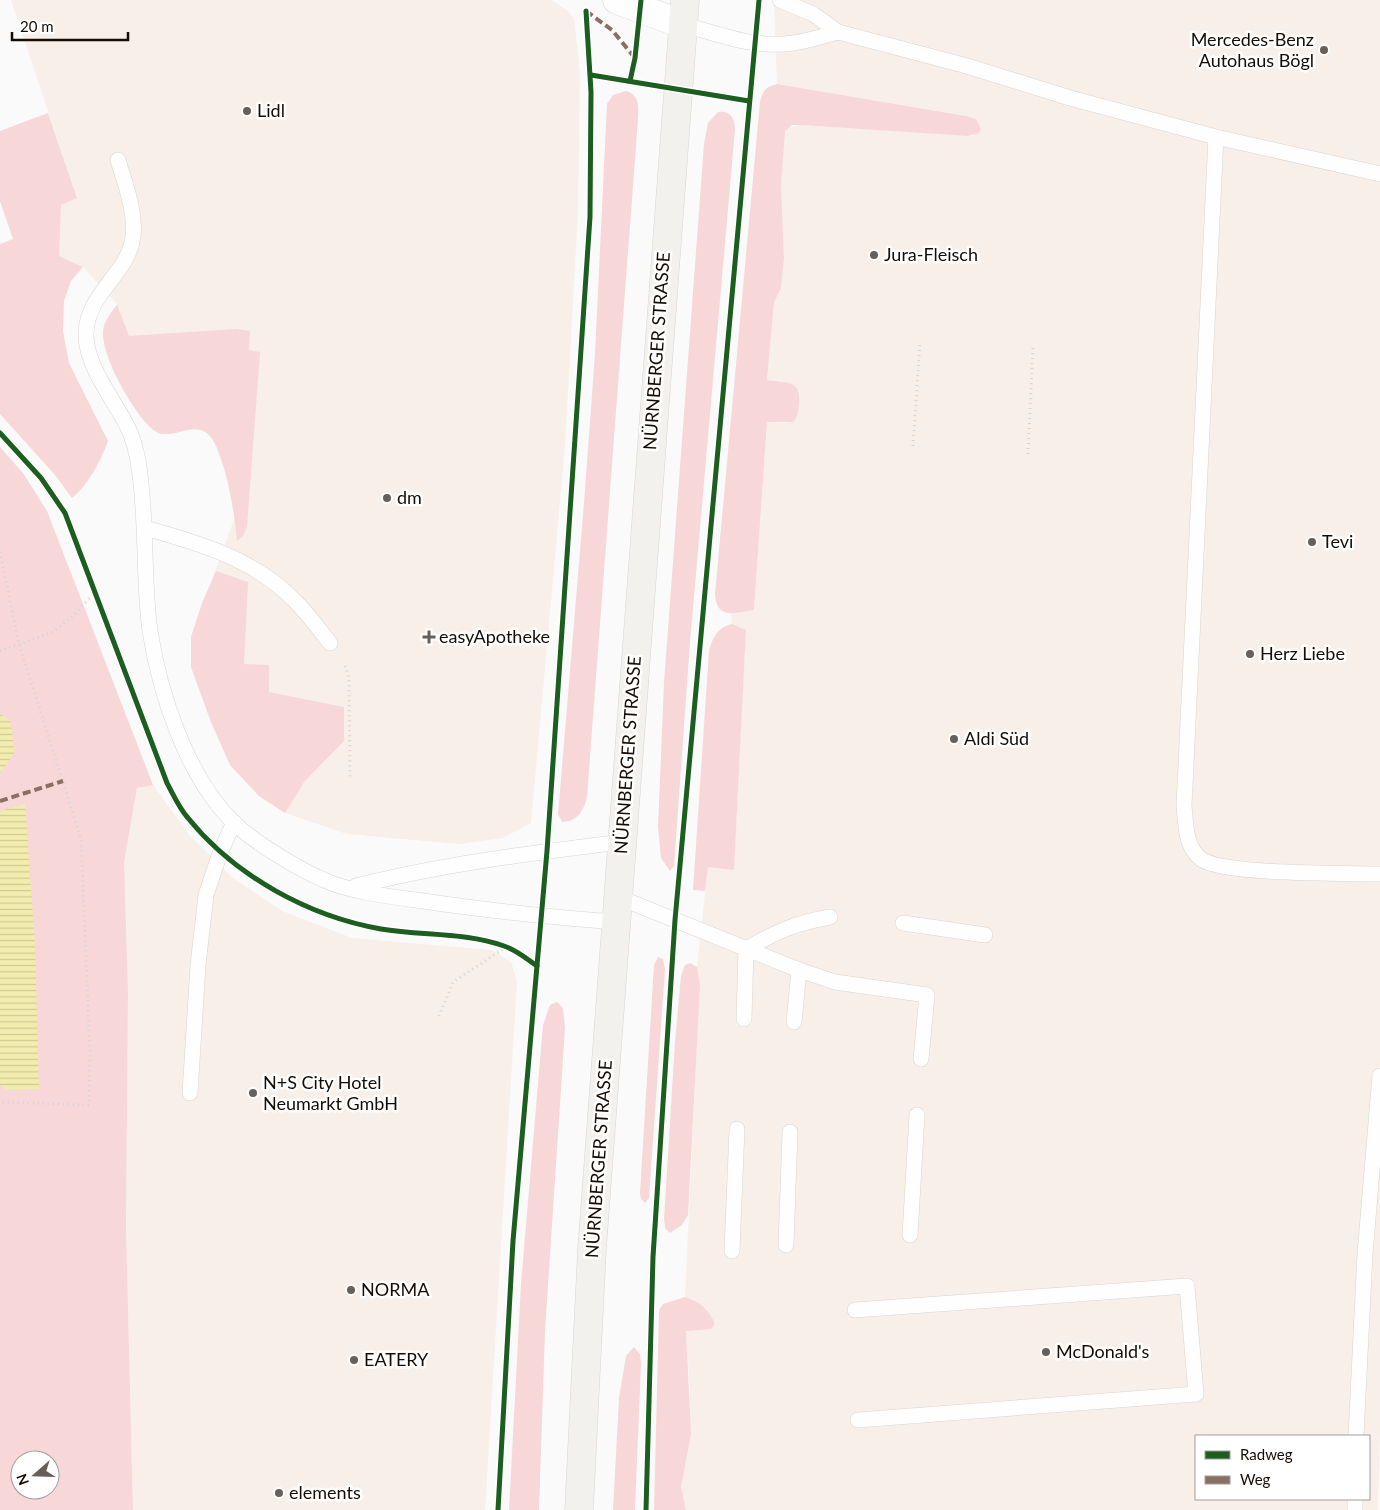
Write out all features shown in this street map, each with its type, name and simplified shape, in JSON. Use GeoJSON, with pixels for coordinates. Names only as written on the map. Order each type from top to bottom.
{"type":"FeatureCollection","features":[{"type":"Feature","properties":{"kind":"main road","name":"NÜRNBERGER STRASSE"},"geometry":{"type":"LineString","coordinates":[[579,1510],[591,1258],[684,12]]}},
{"type":"Feature","properties":{"kind":"street"},"geometry":{"type":"LineString","coordinates":[[617,0],[684,12]]}},
{"type":"Feature","properties":{"kind":"lane"},"geometry":{"type":"LineString","coordinates":[[780,0],[813,14],[838,32],[967,66],[1070,98],[1216,137],[1380,174]]}},
{"type":"Feature","properties":{"kind":"lane"},"geometry":{"type":"LineString","coordinates":[[684,12],[741,41],[770,44],[791,43],[838,32]]}},
{"type":"Feature","properties":{"kind":"lane"},"geometry":{"type":"LineString","coordinates":[[1216,137],[1184,806],[1187,834],[1191,849],[1201,860],[1215,865],[1242,869],[1380,874]]}},
{"type":"Feature","properties":{"kind":"lane"},"geometry":{"type":"LineString","coordinates":[[118,160],[132,209],[133,237],[125,259],[90,309],[86,336],[95,369],[135,446],[145,528],[150,630],[160,678],[180,736],[201,781],[234,822],[252,837],[299,867],[325,881],[352,888],[382,895],[541,917],[617,909],[746,949],[835,982],[927,995],[922,1060]]}},
{"type":"Feature","properties":{"kind":"lane"},"geometry":{"type":"LineString","coordinates":[[145,528],[195,542],[236,559],[268,578],[295,601],[330,643]]}},
{"type":"Feature","properties":{"kind":"lane"},"geometry":{"type":"LineString","coordinates":[[190,1093],[198,965],[206,896],[220,853],[234,822]]}},
{"type":"Feature","properties":{"kind":"lane"},"geometry":{"type":"LineString","coordinates":[[352,888],[408,873],[547,851],[621,842]]}},
{"type":"Feature","properties":{"kind":"lane"},"geometry":{"type":"LineString","coordinates":[[746,949],[781,929],[807,921],[830,918]]}},
{"type":"Feature","properties":{"kind":"lane"},"geometry":{"type":"LineString","coordinates":[[903,923],[985,935]]}},
{"type":"Feature","properties":{"kind":"lane"},"geometry":{"type":"LineString","coordinates":[[744,1019],[746,949]]}},
{"type":"Feature","properties":{"kind":"lane"},"geometry":{"type":"LineString","coordinates":[[794,1022],[799,970]]}},
{"type":"Feature","properties":{"kind":"lane"},"geometry":{"type":"LineString","coordinates":[[1356,1435],[1365,1254],[1380,1076]]}},
{"type":"Feature","properties":{"kind":"lane"},"geometry":{"type":"LineString","coordinates":[[910,1235],[917,1115]]}},
{"type":"Feature","properties":{"kind":"lane"},"geometry":{"type":"LineString","coordinates":[[732,1251],[737,1129]]}},
{"type":"Feature","properties":{"kind":"lane"},"geometry":{"type":"LineString","coordinates":[[786,1245],[790,1132]]}},
{"type":"Feature","properties":{"kind":"lane"},"geometry":{"type":"LineString","coordinates":[[854,1310],[1187,1286],[1196,1394],[858,1420]]}},
{"type":"Feature","properties":{"kind":"path"},"geometry":{"type":"LineString","coordinates":[[913,446],[920,343]]}},
{"type":"Feature","properties":{"kind":"path"},"geometry":{"type":"LineString","coordinates":[[1028,454],[1032,347]]}},
{"type":"Feature","properties":{"kind":"path"},"geometry":{"type":"LineString","coordinates":[[0,552],[19,644],[81,839],[90,1052],[89,1105],[0,1102]]}},
{"type":"Feature","properties":{"kind":"path"},"geometry":{"type":"LineString","coordinates":[[0,651],[53,632],[75,614],[94,593]]}},
{"type":"Feature","properties":{"kind":"path"},"geometry":{"type":"LineString","coordinates":[[349,678],[350,778]]}},
{"type":"Feature","properties":{"kind":"path"},"geometry":{"type":"LineString","coordinates":[[439,1016],[453,982],[506,947]]}},
{"type":"Feature","properties":{"kind":"shaded area"},"geometry":{"type":"Polygon","coordinates":[[[11,0],[551,0],[568,11],[574,19],[580,73],[578,212],[565,446],[531,823],[503,838],[459,844],[347,834],[285,813],[259,796],[230,765],[211,722],[191,667],[191,637],[235,517],[229,486],[215,443],[209,434],[202,430],[194,429],[160,434],[142,418],[114,373],[105,348],[103,331],[108,317],[117,304],[83,267],[59,256],[61,205],[77,198],[11,0]]]}},
{"type":"Feature","properties":{"kind":"shaded area"},"geometry":{"type":"Polygon","coordinates":[[[774,0],[1380,0],[1380,1429],[1378,1510],[686,1510],[681,1488],[690,1391],[686,1331],[708,1310],[693,1299],[685,1297],[699,997],[697,967],[708,867],[734,870],[746,630],[732,624],[731,613],[754,610],[767,422],[787,423],[798,412],[800,397],[799,391],[781,381],[767,380],[774,302],[781,288],[784,258],[781,185],[783,137],[787,128],[801,125],[974,136],[966,116],[777,84],[774,0]]]}},
{"type":"Feature","properties":{"kind":"shaded area"},"geometry":{"type":"Polygon","coordinates":[[[777,84],[966,116],[976,119],[981,129],[979,133],[968,136],[801,125],[792,125],[785,131],[781,185],[784,258],[781,288],[774,302],[767,380],[786,382],[795,386],[798,390],[799,404],[797,416],[793,422],[767,422],[754,610],[728,613],[719,608],[715,594],[760,102],[765,90],[777,84]]]}},
{"type":"Feature","properties":{"kind":"shaded area"},"geometry":{"type":"Polygon","coordinates":[[[626,91],[636,98],[638,114],[587,797],[584,806],[576,818],[562,822],[558,814],[595,354],[607,104],[613,95],[626,91]]]}},
{"type":"Feature","properties":{"kind":"shaded area"},"geometry":{"type":"Polygon","coordinates":[[[718,112],[726,112],[731,116],[735,129],[690,642],[674,866],[670,871],[661,858],[658,827],[664,683],[704,144],[708,123],[718,112]]]}},
{"type":"Feature","properties":{"kind":"shaded area"},"geometry":{"type":"Polygon","coordinates":[[[48,113],[77,198],[61,205],[59,256],[83,267],[71,281],[64,301],[63,331],[69,363],[108,441],[93,472],[84,486],[72,498],[55,475],[0,414],[0,244],[13,239],[0,201],[0,131],[48,113]]]}},
{"type":"Feature","properties":{"kind":"shaded area"},"geometry":{"type":"Polygon","coordinates":[[[117,305],[129,336],[236,329],[250,331],[249,350],[260,352],[247,527],[243,536],[237,541],[232,502],[225,470],[215,444],[209,435],[196,429],[168,434],[161,434],[155,431],[147,424],[129,400],[113,370],[107,355],[103,331],[106,320],[117,305]]]}},
{"type":"Feature","properties":{"kind":"shaded area"},"geometry":{"type":"Polygon","coordinates":[[[0,447],[23,473],[47,511],[153,785],[137,788],[124,862],[128,992],[126,1227],[133,1510],[0,1510],[0,447]]]}},
{"type":"Feature","properties":{"kind":"shaded area"},"geometry":{"type":"Polygon","coordinates":[[[216,571],[248,582],[244,664],[269,665],[269,692],[344,707],[344,741],[304,782],[285,813],[259,796],[230,765],[211,722],[191,667],[191,637],[202,603],[216,571]]]}},
{"type":"Feature","properties":{"kind":"shaded area"},"geometry":{"type":"Polygon","coordinates":[[[732,624],[746,630],[734,870],[708,867],[705,891],[693,890],[709,651],[716,634],[732,624]]]}},
{"type":"Feature","properties":{"kind":"shaded area"},"geometry":{"type":"Polygon","coordinates":[[[0,714],[10,721],[15,752],[0,773],[0,714]]]}},
{"type":"Feature","properties":{"kind":"shaded area"},"geometry":{"type":"Polygon","coordinates":[[[153,785],[190,836],[233,878],[282,911],[352,938],[492,950],[511,962],[517,981],[485,1510],[133,1510],[126,1227],[128,992],[124,862],[137,788],[153,785]]]}},
{"type":"Feature","properties":{"kind":"shaded area"},"geometry":{"type":"Polygon","coordinates":[[[25,804],[35,945],[39,1089],[7,1090],[0,1085],[0,811],[25,804]]]}},
{"type":"Feature","properties":{"kind":"shaded area"},"geometry":{"type":"Polygon","coordinates":[[[658,957],[663,959],[665,969],[649,1198],[645,1203],[641,1199],[640,1193],[654,965],[658,957]]]}},
{"type":"Feature","properties":{"kind":"shaded area"},"geometry":{"type":"Polygon","coordinates":[[[690,963],[697,967],[700,986],[688,1215],[682,1225],[670,1233],[665,1228],[664,1219],[675,1042],[681,976],[685,965],[690,963]]]}},
{"type":"Feature","properties":{"kind":"shaded area"},"geometry":{"type":"Polygon","coordinates":[[[557,1002],[563,1008],[565,1028],[545,1331],[539,1510],[509,1510],[521,1284],[543,1025],[550,1005],[557,1002]]]}},
{"type":"Feature","properties":{"kind":"shaded area"},"geometry":{"type":"Polygon","coordinates":[[[685,1297],[703,1307],[710,1314],[715,1324],[711,1329],[686,1331],[691,1434],[681,1487],[686,1510],[654,1510],[659,1310],[663,1304],[685,1297]]]}},
{"type":"Feature","properties":{"kind":"shaded area"},"geometry":{"type":"Polygon","coordinates":[[[634,1347],[640,1354],[641,1363],[635,1510],[613,1510],[619,1398],[626,1356],[634,1347]]]}},
{"type":"Feature","properties":{"kind":"marked path"},"geometry":{"type":"LineString","coordinates":[[586,11],[612,30],[635,58]]}},
{"type":"Feature","properties":{"kind":"marked path"},"geometry":{"type":"LineString","coordinates":[[0,801],[63,781]]}},
{"type":"Feature","properties":{"kind":"cycle path"},"geometry":{"type":"LineString","coordinates":[[630,81],[635,58],[641,0]]}},
{"type":"Feature","properties":{"kind":"cycle path"},"geometry":{"type":"LineString","coordinates":[[646,1510],[653,1257],[675,920],[759,0]]}},
{"type":"Feature","properties":{"kind":"cycle path"},"geometry":{"type":"LineString","coordinates":[[498,1510],[513,1241],[547,851],[590,217],[591,92],[586,11]]}},
{"type":"Feature","properties":{"kind":"cycle path"},"geometry":{"type":"LineString","coordinates":[[591,75],[749,101]]}},
{"type":"Feature","properties":{"kind":"cycle path"},"geometry":{"type":"LineString","coordinates":[[0,433],[41,478],[65,513],[167,783],[185,814],[207,839],[250,875],[300,903],[327,914],[381,929],[474,938],[504,946],[537,966]]}},
{"type":"Feature","properties":{"kind":"place","name":"Mercedes-Benz Autohaus Bögl"},"geometry":{"type":"Point","coordinates":[1324,50]}},
{"type":"Feature","properties":{"kind":"place","name":"Lidl"},"geometry":{"type":"Point","coordinates":[247,111]}},
{"type":"Feature","properties":{"kind":"place","name":"Jura-Fleisch"},"geometry":{"type":"Point","coordinates":[874,255]}},
{"type":"Feature","properties":{"kind":"place","name":"dm"},"geometry":{"type":"Point","coordinates":[387,498]}},
{"type":"Feature","properties":{"kind":"place","name":"Tevi"},"geometry":{"type":"Point","coordinates":[1312,542]}},
{"type":"Feature","properties":{"kind":"place","name":"easyApotheke"},"geometry":{"type":"Point","coordinates":[429,637]}},
{"type":"Feature","properties":{"kind":"place","name":"Herz Liebe"},"geometry":{"type":"Point","coordinates":[1250,654]}},
{"type":"Feature","properties":{"kind":"place","name":"Aldi Süd"},"geometry":{"type":"Point","coordinates":[954,739]}},
{"type":"Feature","properties":{"kind":"place","name":"N+S City Hotel Neumarkt GmbH"},"geometry":{"type":"Point","coordinates":[253,1093]}},
{"type":"Feature","properties":{"kind":"place","name":"NORMA"},"geometry":{"type":"Point","coordinates":[351,1290]}},
{"type":"Feature","properties":{"kind":"place","name":"McDonald's"},"geometry":{"type":"Point","coordinates":[1046,1352]}},
{"type":"Feature","properties":{"kind":"place","name":"EATERY"},"geometry":{"type":"Point","coordinates":[354,1360]}},
{"type":"Feature","properties":{"kind":"place","name":"elements"},"geometry":{"type":"Point","coordinates":[279,1493]}}]}
